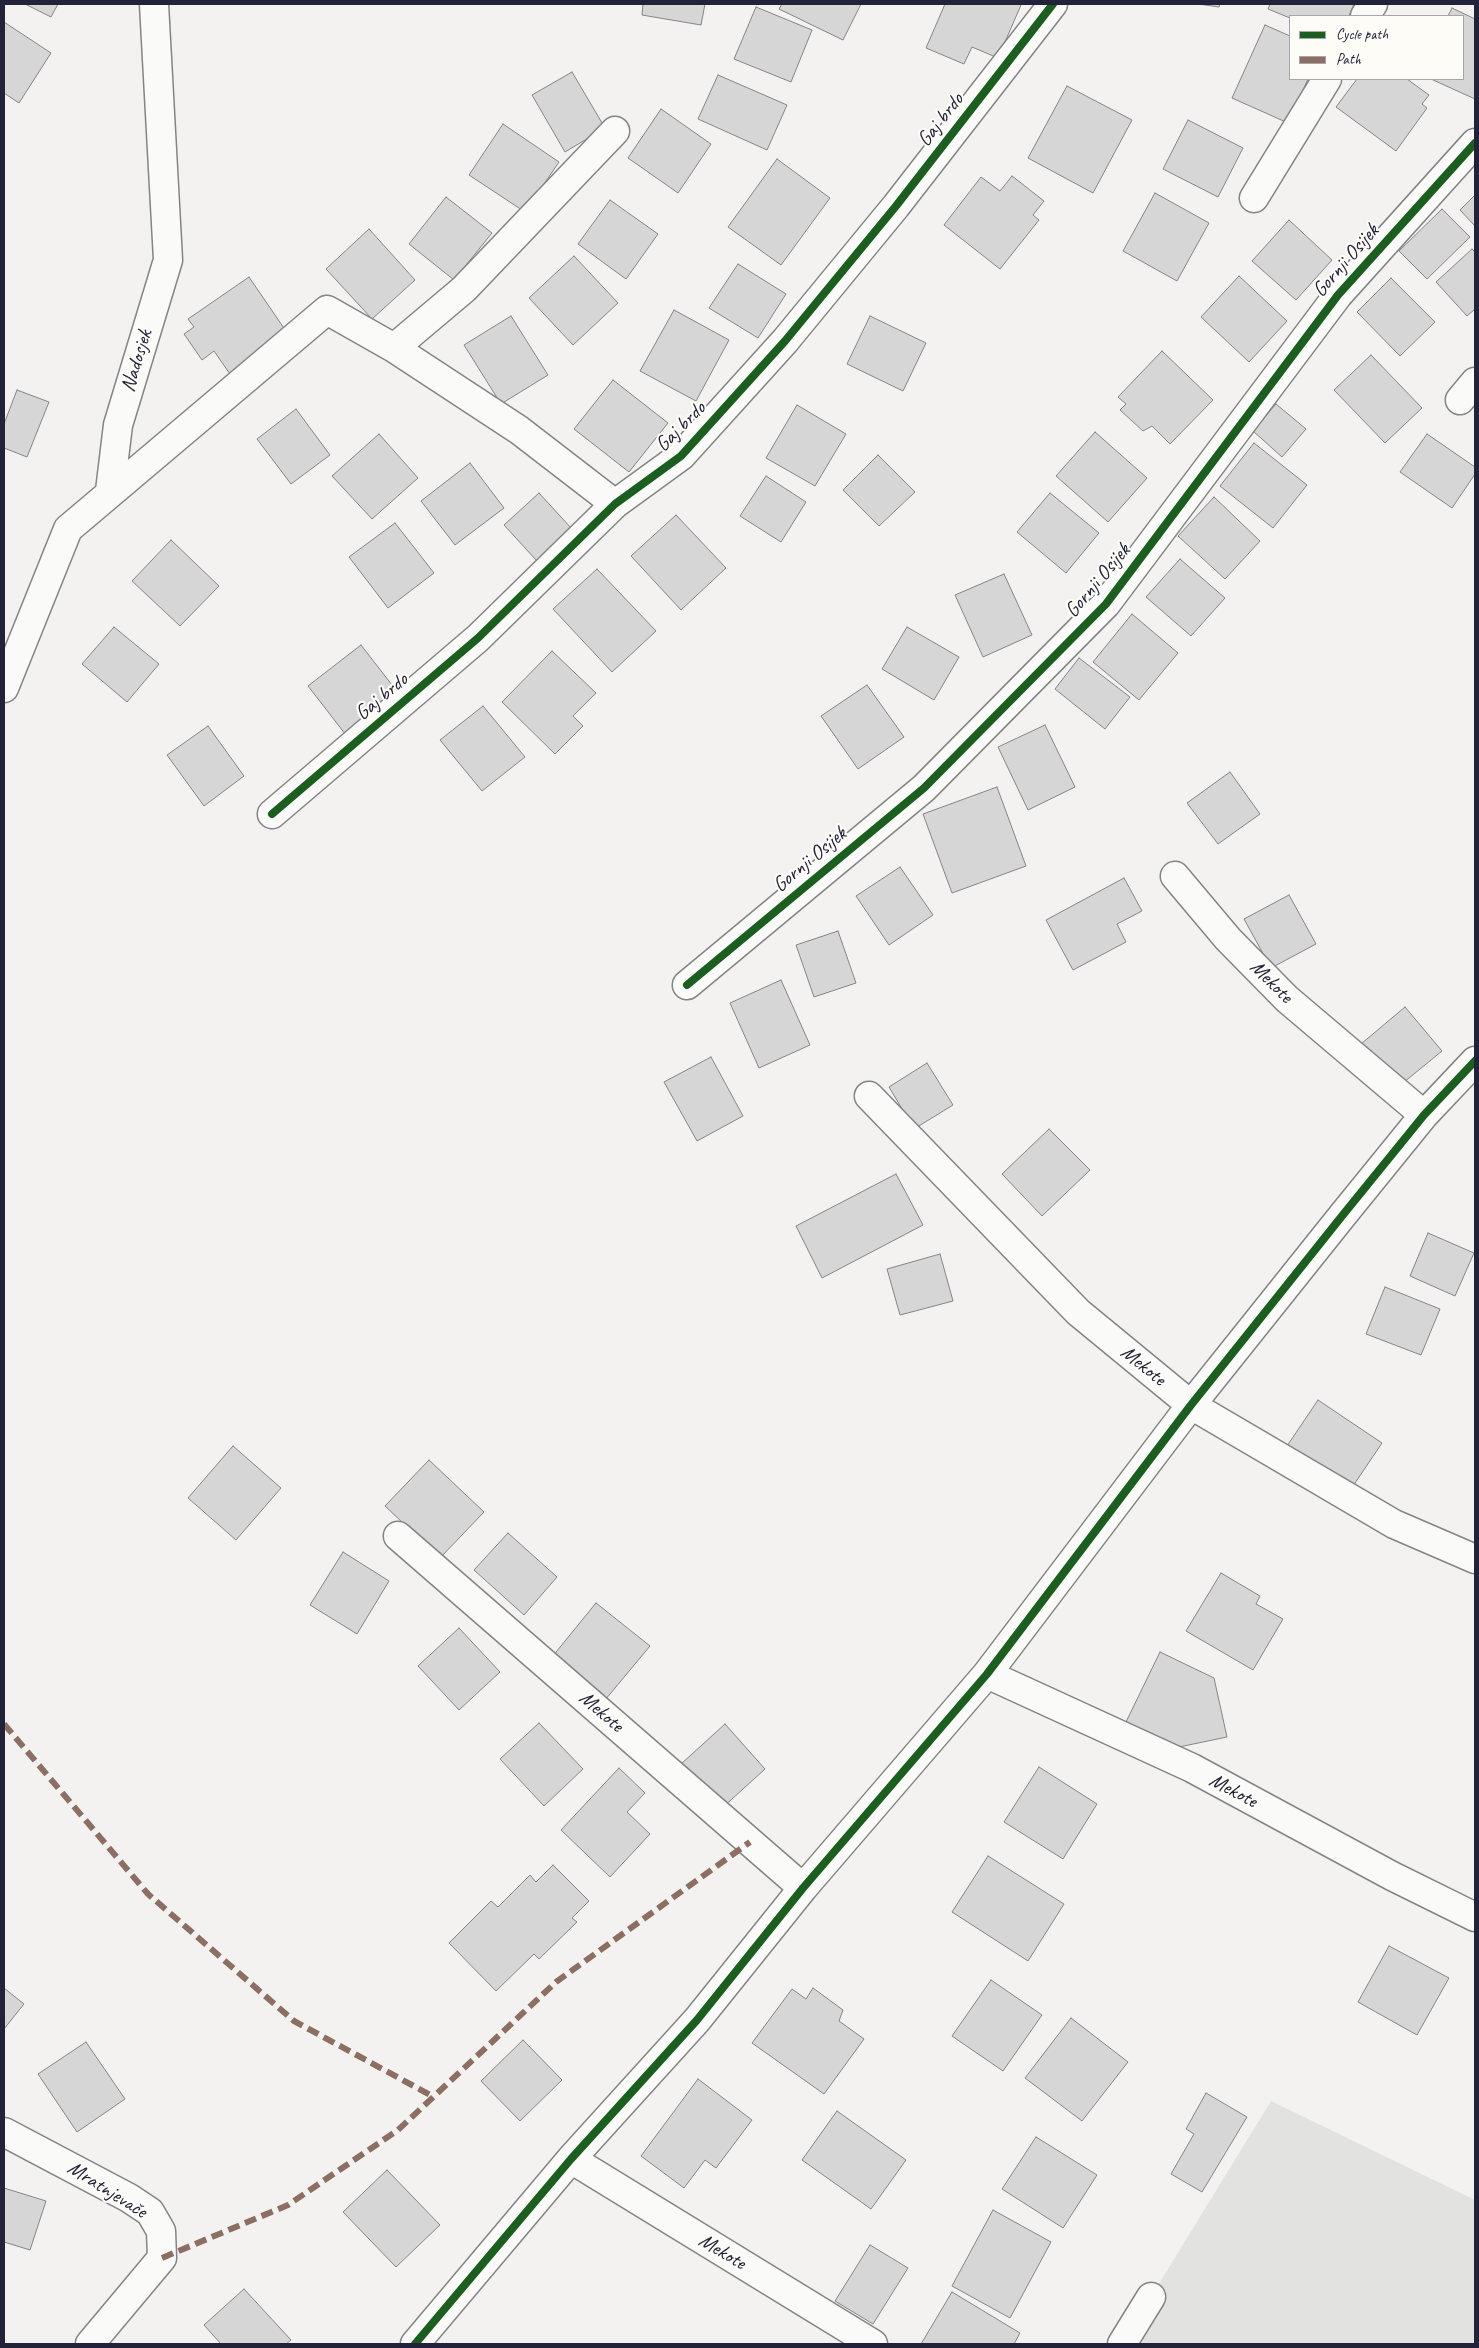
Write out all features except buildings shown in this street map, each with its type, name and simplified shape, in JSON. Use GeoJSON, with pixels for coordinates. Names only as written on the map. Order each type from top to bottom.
{"type":"FeatureCollection","features":[{"type":"Feature","properties":{"kind":"street","name":"Nadosjek"},"geometry":{"type":"LineString","coordinates":[[110,491],[118,425],[168,260],[154,4]]}},
{"type":"Feature","properties":{"kind":"street","name":"Gaj brdo"},"geometry":{"type":"LineString","coordinates":[[272,814],[478,638],[615,504],[681,456],[785,341],[896,206],[1053,4]]}},
{"type":"Feature","properties":{"kind":"street"},"geometry":{"type":"LineString","coordinates":[[1366,15],[1373,4]]}},
{"type":"Feature","properties":{"kind":"street"},"geometry":{"type":"LineString","coordinates":[[1254,198],[1326,80]]}},
{"type":"Feature","properties":{"kind":"street"},"geometry":{"type":"LineString","coordinates":[[394,348],[464,289],[615,131]]}},
{"type":"Feature","properties":{"kind":"street","name":"Gornji Osijek"},"geometry":{"type":"LineString","coordinates":[[687,984],[924,788],[1106,604],[1338,295],[1475,143]]}},
{"type":"Feature","properties":{"kind":"street"},"geometry":{"type":"LineString","coordinates":[[4,688],[68,529],[110,491],[327,310],[394,348],[519,430],[615,504]]}},
{"type":"Feature","properties":{"kind":"street","name":"Mekote"},"geometry":{"type":"LineString","coordinates":[[1175,876],[1228,939],[1287,999],[1424,1115]]}},
{"type":"Feature","properties":{"kind":"street"},"geometry":{"type":"LineString","coordinates":[[415,2344],[571,2159],[697,2020],[803,1888],[987,1674],[1191,1405],[1424,1115],[1475,1061]]}},
{"type":"Feature","properties":{"kind":"street","name":"Mekote"},"geometry":{"type":"LineString","coordinates":[[869,1096],[1078,1312],[1191,1405],[1394,1524],[1475,1559]]}},
{"type":"Feature","properties":{"kind":"street","name":"Mekote"},"geometry":{"type":"LineString","coordinates":[[398,1536],[803,1888]]}},
{"type":"Feature","properties":{"kind":"street","name":"Mekote"},"geometry":{"type":"LineString","coordinates":[[987,1674],[1192,1768],[1392,1876],[1475,1917]]}},
{"type":"Feature","properties":{"kind":"street","name":"Mratnjevače"},"geometry":{"type":"LineString","coordinates":[[4,2132],[130,2198],[150,2212],[161,2231],[162,2258],[90,2344]]}},
{"type":"Feature","properties":{"kind":"street","name":"Mekote"},"geometry":{"type":"LineString","coordinates":[[571,2159],[873,2344]]}},
{"type":"Feature","properties":{"kind":"street"},"geometry":{"type":"LineString","coordinates":[[1122,2344],[1151,2297]]}},
{"type":"Feature","properties":{"kind":"shaded area"},"geometry":{"type":"Polygon","coordinates":[[[1271,2101],[1475,2200],[1475,2344],[1122,2344],[1271,2101]]]}},
{"type":"Feature","properties":{"kind":"marked path"},"geometry":{"type":"LineString","coordinates":[[4,1724],[148,1894],[294,2021],[434,2097]]}},
{"type":"Feature","properties":{"kind":"marked path"},"geometry":{"type":"LineString","coordinates":[[162,2258],[288,2205],[398,2130],[556,1982],[750,1842]]}},
{"type":"Feature","properties":{"kind":"cycle path"},"geometry":{"type":"LineString","coordinates":[[272,814],[478,638],[615,504],[681,456],[785,341],[896,206],[1053,4]]}},
{"type":"Feature","properties":{"kind":"cycle path"},"geometry":{"type":"LineString","coordinates":[[687,985],[924,788],[1106,604],[1338,295],[1475,143]]}},
{"type":"Feature","properties":{"kind":"cycle path"},"geometry":{"type":"LineString","coordinates":[[415,2344],[571,2159],[697,2020],[803,1888],[987,1674],[1191,1405],[1424,1115],[1475,1061]]}}]}
